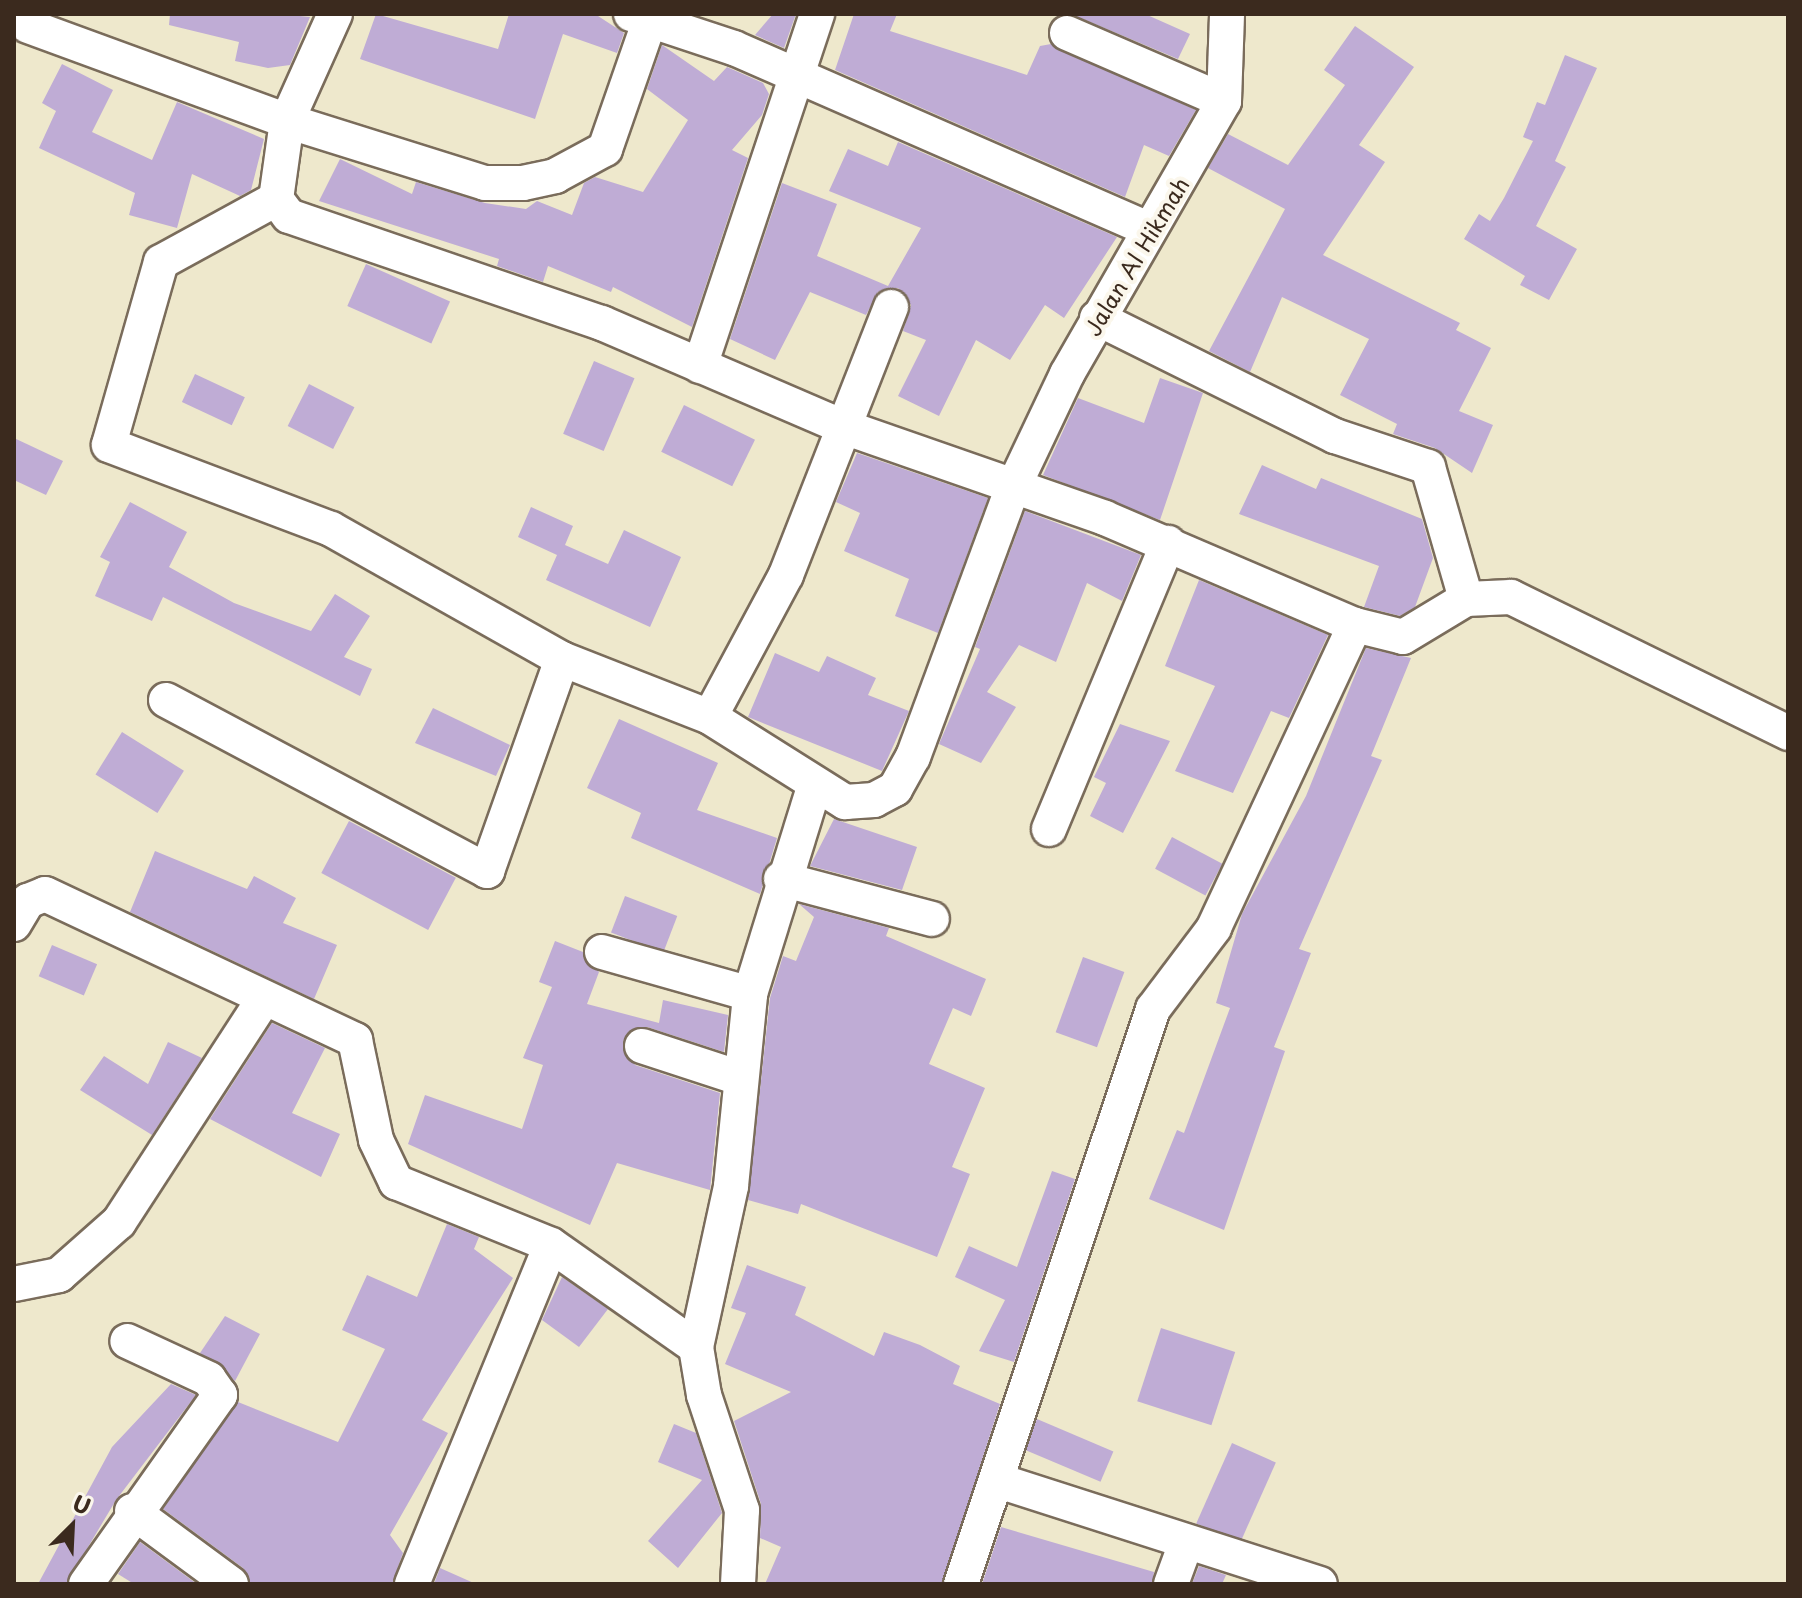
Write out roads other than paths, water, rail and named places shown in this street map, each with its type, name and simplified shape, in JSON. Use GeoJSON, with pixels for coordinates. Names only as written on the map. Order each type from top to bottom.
{"type":"FeatureCollection","features":[{"type":"Feature","properties":{"kind":"street"},"geometry":{"type":"LineString","coordinates":[[335,14],[287,121],[276,199],[289,216],[602,323],[844,427],[1012,490],[1168,543],[1355,625],[1403,637],[1466,599],[1511,597],[1788,733]]}},
{"type":"Feature","properties":{"kind":"street"},"geometry":{"type":"LineString","coordinates":[[700,366],[792,79],[817,14]]}},
{"type":"Feature","properties":{"kind":"street","name":"Jalan Al Hikmah"},"geometry":{"type":"LineString","coordinates":[[276,199],[161,262],[109,445],[331,529],[562,659],[710,717],[814,787],[845,802],[874,800],[895,789],[932,715],[1012,490],[1097,318],[1148,229],[1201,150],[1224,101],[1227,14]]}},
{"type":"Feature","properties":{"kind":"street"},"geometry":{"type":"LineString","coordinates":[[25,27],[287,121],[485,183],[555,176],[605,149],[645,16],[1148,229]]}},
{"type":"Feature","properties":{"kind":"street"},"geometry":{"type":"LineString","coordinates":[[1067,33],[1224,101]]}},
{"type":"Feature","properties":{"kind":"street"},"geometry":{"type":"LineString","coordinates":[[710,717],[786,575],[891,307]]}},
{"type":"Feature","properties":{"kind":"street"},"geometry":{"type":"LineString","coordinates":[[1097,318],[1335,436],[1428,467],[1466,599]]}},
{"type":"Feature","properties":{"kind":"street"},"geometry":{"type":"LineString","coordinates":[[1049,829],[1168,543]]}},
{"type":"Feature","properties":{"kind":"street"},"geometry":{"type":"LineString","coordinates":[[961,1584],[999,1481],[1153,1009],[1214,928],[1355,625]]}},
{"type":"Feature","properties":{"kind":"street"},"geometry":{"type":"LineString","coordinates":[[166,700],[487,871],[562,659]]}},
{"type":"Feature","properties":{"kind":"street"},"geometry":{"type":"LineString","coordinates":[[738,1584],[742,1510],[704,1395],[696,1347],[731,1186],[750,994],[781,879],[814,787]]}},
{"type":"Feature","properties":{"kind":"street"},"geometry":{"type":"LineString","coordinates":[[781,879],[932,919]]}},
{"type":"Feature","properties":{"kind":"street"},"geometry":{"type":"LineString","coordinates":[[14,924],[28,901],[45,894],[263,1000],[355,1040],[376,1140],[396,1182],[551,1245],[696,1347]]}},
{"type":"Feature","properties":{"kind":"street"},"geometry":{"type":"LineString","coordinates":[[602,952],[750,994]]}},
{"type":"Feature","properties":{"kind":"street"},"geometry":{"type":"LineString","coordinates":[[14,1284],[59,1275],[119,1222],[263,1000]]}},
{"type":"Feature","properties":{"kind":"street"},"geometry":{"type":"LineString","coordinates":[[642,1046],[740,1078]]}},
{"type":"Feature","properties":{"kind":"street"},"geometry":{"type":"LineString","coordinates":[[412,1584],[551,1245]]}},
{"type":"Feature","properties":{"kind":"street"},"geometry":{"type":"LineString","coordinates":[[86,1584],[132,1511],[220,1395],[209,1379],[127,1341]]}},
{"type":"Feature","properties":{"kind":"street"},"geometry":{"type":"LineString","coordinates":[[999,1481],[1320,1584]]}},
{"type":"Feature","properties":{"kind":"street"},"geometry":{"type":"LineString","coordinates":[[132,1511],[231,1584]]}},
{"type":"Feature","properties":{"kind":"street"},"geometry":{"type":"LineString","coordinates":[[1171,1584],[1186,1543]]}}]}
